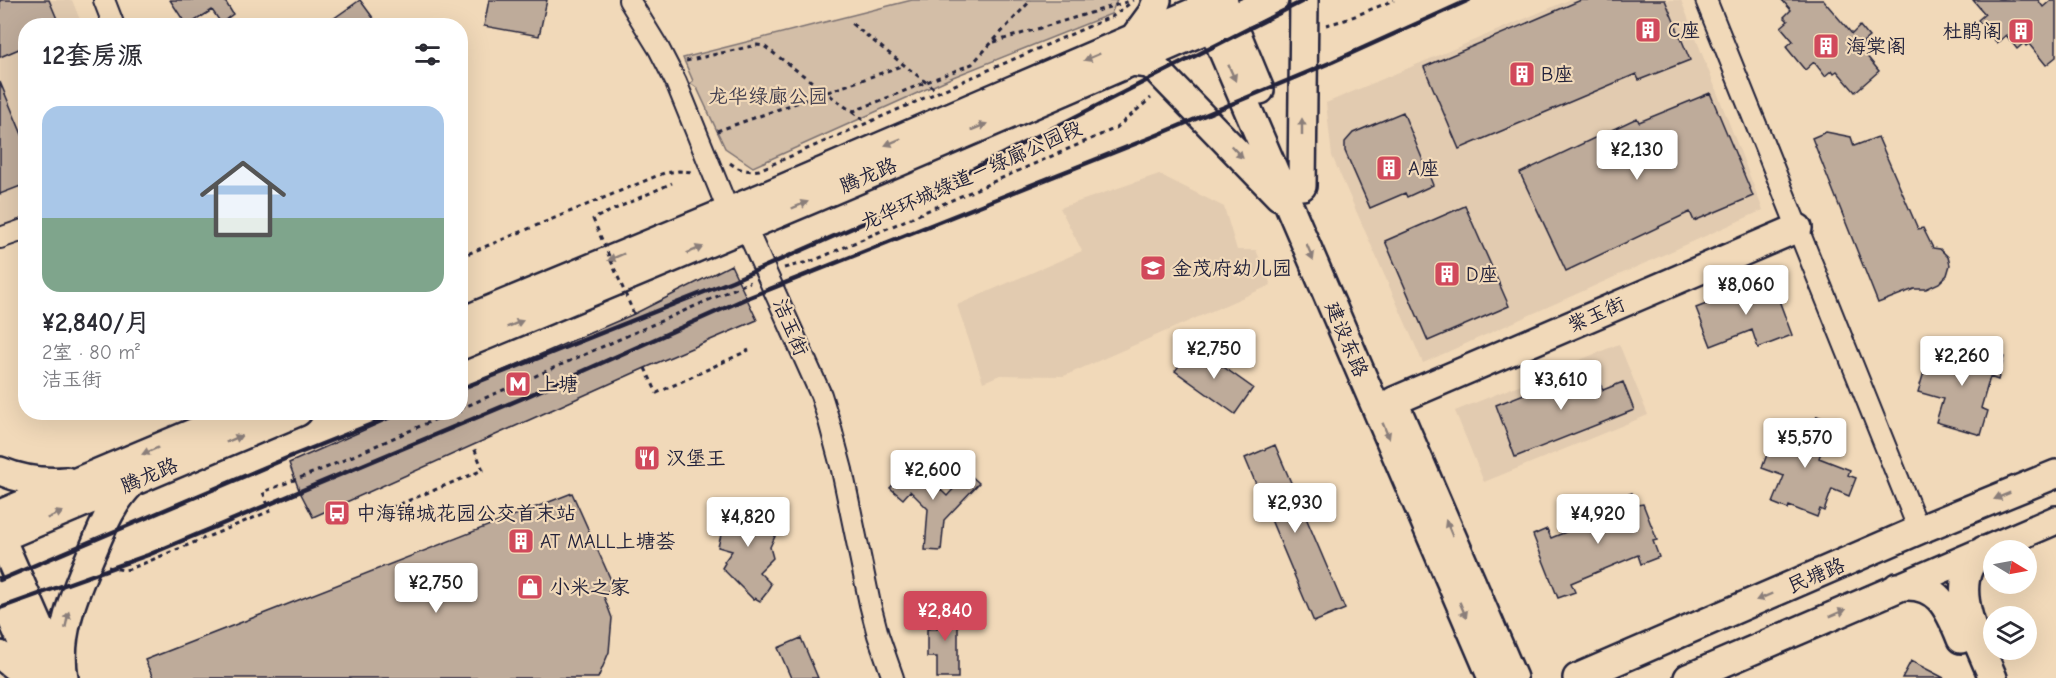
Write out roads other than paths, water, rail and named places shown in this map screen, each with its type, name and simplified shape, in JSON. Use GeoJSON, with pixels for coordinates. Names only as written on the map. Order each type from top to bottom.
{"type":"FeatureCollection","features":[{"type":"Feature","properties":{"kind":"main road"},"geometry":{"type":"LineString","coordinates":[[1157,0],[1132,51],[1156,69],[1297,197]]}},
{"type":"Feature","properties":{"kind":"main road","name":"腾龙路"},"geometry":{"type":"LineString","coordinates":[[468,342],[737,219],[1132,51],[1215,9],[1274,0]]}},
{"type":"Feature","properties":{"kind":"main road"},"geometry":{"type":"LineString","coordinates":[[1297,197],[1304,0]]}},
{"type":"Feature","properties":{"kind":"main road","name":"建设东路"},"geometry":{"type":"LineString","coordinates":[[1215,9],[1297,197],[1492,678]]}},
{"type":"Feature","properties":{"kind":"main road","name":"建设东路"},"geometry":{"type":"LineString","coordinates":[[1297,197],[1394,401],[1513,678]]}},
{"type":"Feature","properties":{"kind":"main road","name":"腾龙路"},"geometry":{"type":"LineString","coordinates":[[468,319],[737,219]]}},
{"type":"Feature","properties":{"kind":"main road","name":"紫玉街"},"geometry":{"type":"LineString","coordinates":[[1394,401],[1798,228]]}},
{"type":"Feature","properties":{"kind":"main road","name":"腾龙路"},"geometry":{"type":"LineString","coordinates":[[0,532],[82,479],[224,420]]}},
{"type":"Feature","properties":{"kind":"main road","name":"腾龙路"},"geometry":{"type":"LineString","coordinates":[[0,532],[135,481],[273,420]]}},
{"type":"Feature","properties":{"kind":"main road"},"geometry":{"type":"LineString","coordinates":[[0,471],[32,481],[82,479]]}},
{"type":"Feature","properties":{"kind":"main road","name":"民塘路"},"geometry":{"type":"LineString","coordinates":[[1577,678],[1919,530],[2056,474]]}},
{"type":"Feature","properties":{"kind":"main road"},"geometry":{"type":"LineString","coordinates":[[63,678],[65,633],[74,594],[106,519],[124,490],[135,481]]}},
{"type":"Feature","properties":{"kind":"main road"},"geometry":{"type":"LineString","coordinates":[[2008,540],[2056,520]]}},
{"type":"Feature","properties":{"kind":"main road"},"geometry":{"type":"LineString","coordinates":[[0,532],[63,678]]}},
{"type":"Feature","properties":{"kind":"main road"},"geometry":{"type":"LineString","coordinates":[[1688,678],[1983,550]]}},
{"type":"Feature","properties":{"kind":"main road"},"geometry":{"type":"LineString","coordinates":[[1983,551],[1973,561],[1965,589],[1965,604],[1993,678]]}},
{"type":"Feature","properties":{"kind":"main road"},"geometry":{"type":"LineString","coordinates":[[1897,587],[1917,587],[1934,594],[1942,601],[1952,616],[1977,678]]}},
{"type":"Feature","properties":{"kind":"main road"},"geometry":{"type":"LineString","coordinates":[[0,592],[38,678]]}},
{"type":"Feature","properties":{"kind":"main road"},"geometry":{"type":"LineString","coordinates":[[0,655],[29,678]]}},
{"type":"Feature","properties":{"kind":"street"},"geometry":{"type":"LineString","coordinates":[[104,0],[111,18]]}},
{"type":"Feature","properties":{"kind":"street","name":"洁玉街"},"geometry":{"type":"LineString","coordinates":[[629,0],[660,49],[676,82],[737,219],[800,348],[829,421],[842,470],[873,615],[893,678]]}},
{"type":"Feature","properties":{"kind":"street"},"geometry":{"type":"LineString","coordinates":[[1706,0],[1919,530]]}},
{"type":"Feature","properties":{"kind":"street"},"geometry":{"type":"LineString","coordinates":[[0,238],[18,232]]}},
{"type":"Feature","properties":{"kind":"railway"},"geometry":{"type":"LineString","coordinates":[[468,386],[732,281],[882,215],[1305,0]]}},
{"type":"Feature","properties":{"kind":"railway"},"geometry":{"type":"LineString","coordinates":[[0,608],[148,555],[523,398],[745,299],[1155,136],[1332,62],[1469,0]]}},
{"type":"Feature","properties":{"kind":"railway"},"geometry":{"type":"LineString","coordinates":[[0,580],[382,420]]}},
{"type":"Feature","properties":{"kind":"place","name":"C座"},"geometry":{"type":"Point","coordinates":[1648,30]}},
{"type":"Feature","properties":{"kind":"place","name":"杜鹃阁"},"geometry":{"type":"Point","coordinates":[2021,31]}},
{"type":"Feature","properties":{"kind":"place","name":"海棠阁"},"geometry":{"type":"Point","coordinates":[1826,46]}},
{"type":"Feature","properties":{"kind":"place","name":"B座"},"geometry":{"type":"Point","coordinates":[1522,74]}},
{"type":"Feature","properties":{"kind":"place","name":"A座"},"geometry":{"type":"Point","coordinates":[1389,168]}},
{"type":"Feature","properties":{"kind":"place","name":"金茂府幼儿园"},"geometry":{"type":"Point","coordinates":[1153,268]}},
{"type":"Feature","properties":{"kind":"place","name":"D座"},"geometry":{"type":"Point","coordinates":[1447,274]}},
{"type":"Feature","properties":{"kind":"place","name":"上塘"},"geometry":{"type":"Point","coordinates":[518,384]}},
{"type":"Feature","properties":{"kind":"place","name":"汉堡王"},"geometry":{"type":"Point","coordinates":[647,458]}},
{"type":"Feature","properties":{"kind":"place","name":"中海锦城花园公交首末站"},"geometry":{"type":"Point","coordinates":[337,513]}},
{"type":"Feature","properties":{"kind":"place","name":"AT MALL上塘荟"},"geometry":{"type":"Point","coordinates":[521,541]}},
{"type":"Feature","properties":{"kind":"place","name":"小米之家"},"geometry":{"type":"Point","coordinates":[530,587]}},
{"type":"Feature","properties":{"kind":"park label","name":"龙华绿廊公园"},"geometry":{"type":"Point","coordinates":[768,96]}}]}
